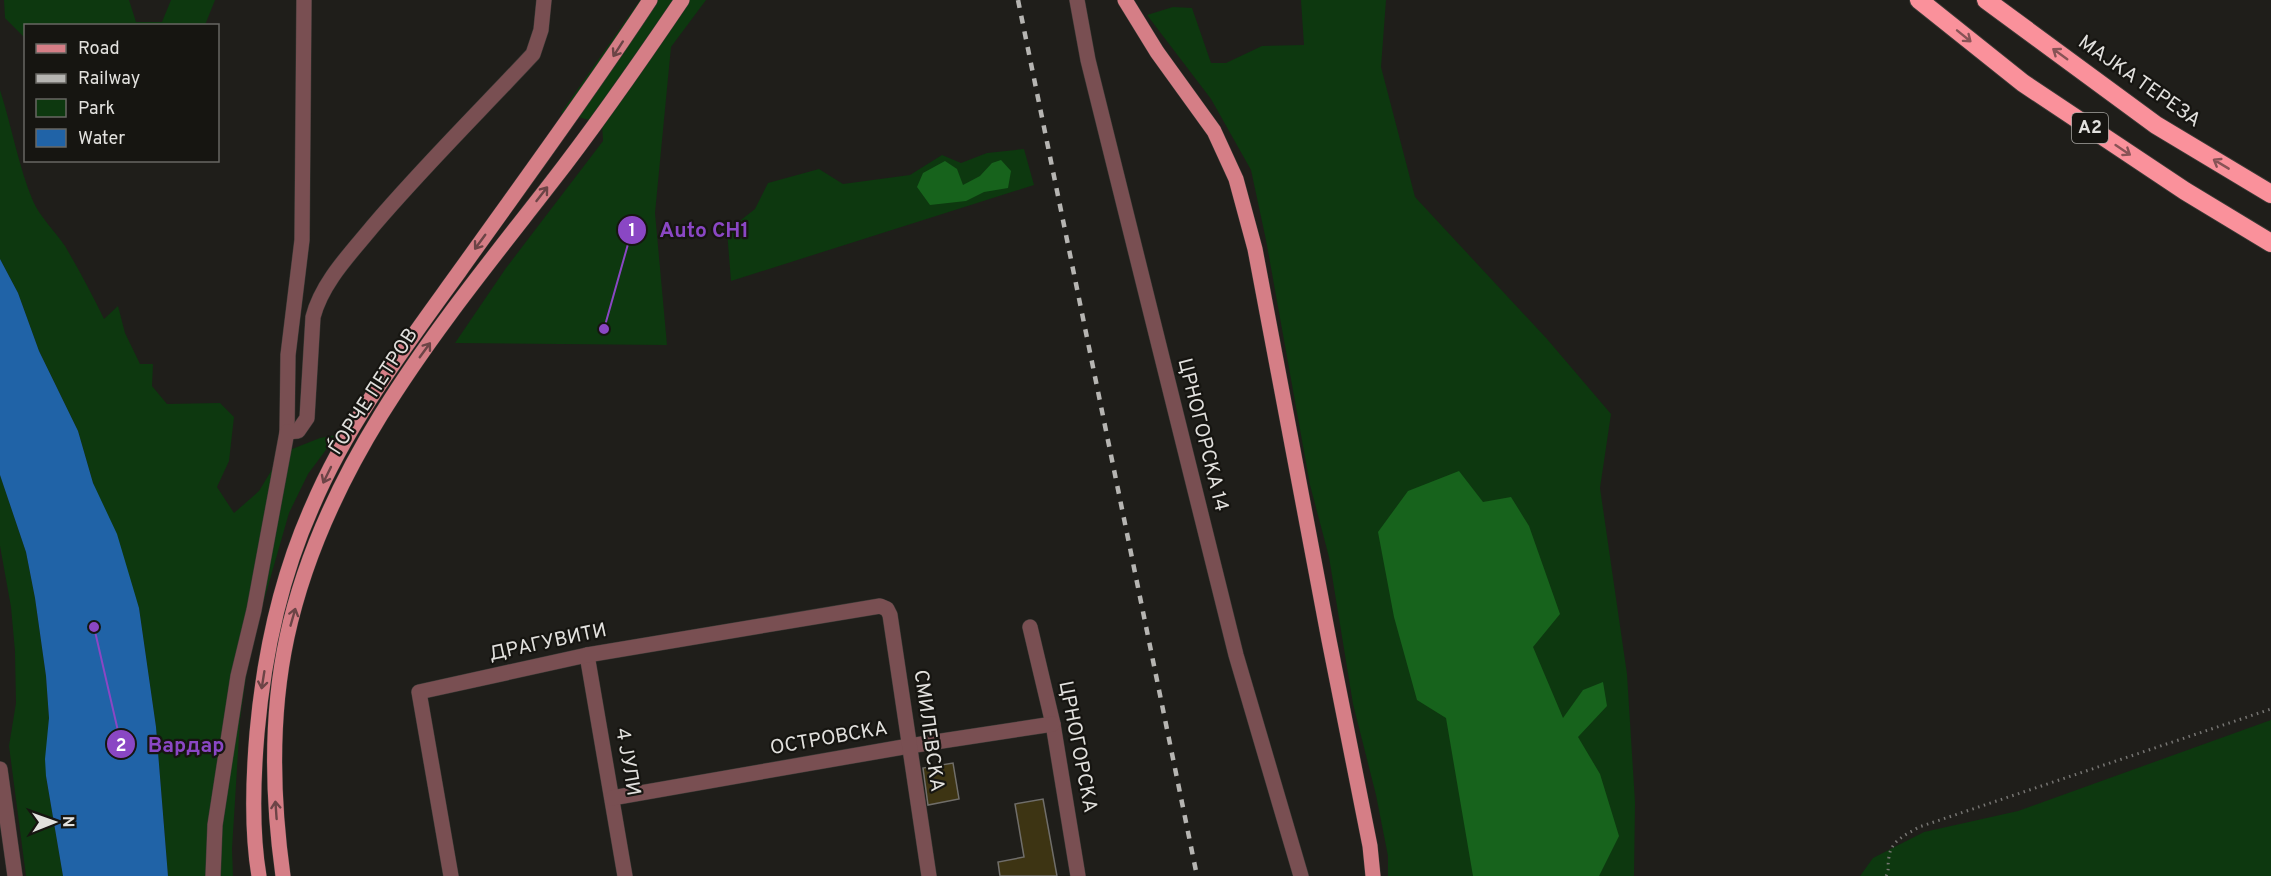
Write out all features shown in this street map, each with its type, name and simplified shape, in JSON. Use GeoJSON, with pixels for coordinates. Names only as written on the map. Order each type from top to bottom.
{"type":"FeatureCollection","features":[{"type":"Feature","properties":{"kind":"highway","name":"A2"},"geometry":{"type":"LineString","coordinates":[[1918,0],[2023,83],[2185,192],[2271,243]]}},
{"type":"Feature","properties":{"kind":"highway","name":"МАЈКА ТЕРЕЗА"},"geometry":{"type":"LineString","coordinates":[[1986,0],[2156,125],[2271,194]]}},
{"type":"Feature","properties":{"kind":"main road","name":"ЃОРЧЕ ПЕТРОВ"},"geometry":{"type":"LineString","coordinates":[[257,871],[254,799],[261,687],[277,605],[312,507],[369,400],[650,0]]}},
{"type":"Feature","properties":{"kind":"main road","name":"ЃОРЧЕ ПЕТРОВ"},"geometry":{"type":"LineString","coordinates":[[284,873],[274,784],[277,698],[287,637],[320,528],[368,434],[406,375],[554,179],[682,0]]}},
{"type":"Feature","properties":{"kind":"main road"},"geometry":{"type":"LineString","coordinates":[[1125,0],[1157,52],[1214,131],[1236,179],[1255,249],[1370,846],[1373,876]]}},
{"type":"Feature","properties":{"kind":"street"},"geometry":{"type":"LineString","coordinates":[[213,876],[215,825],[238,676],[254,610],[287,432],[288,355],[302,240],[303,0]]}},
{"type":"Feature","properties":{"kind":"street"},"geometry":{"type":"LineString","coordinates":[[287,432],[298,431],[308,418],[313,317],[317,301],[351,252],[406,188],[533,54],[541,30],[544,0]]}},
{"type":"Feature","properties":{"kind":"street","name":"ЦРНОГОРСКА 14"},"geometry":{"type":"LineString","coordinates":[[1077,0],[1088,60],[1236,655],[1301,876]]}},
{"type":"Feature","properties":{"kind":"street","name":"СМИЛЕВСКА"},"geometry":{"type":"LineString","coordinates":[[871,608],[880,606],[890,615],[929,876]]}},
{"type":"Feature","properties":{"kind":"street","name":"ДРАГУВИТИ"},"geometry":{"type":"LineString","coordinates":[[451,876],[419,692],[587,655],[871,608]]}},
{"type":"Feature","properties":{"kind":"street","name":"ЦРНОГОРСКА"},"geometry":{"type":"LineString","coordinates":[[1030,627],[1053,724],[1078,876]]}},
{"type":"Feature","properties":{"kind":"street","name":"4 ЈУЛИ"},"geometry":{"type":"LineString","coordinates":[[587,655],[625,876]]}},
{"type":"Feature","properties":{"kind":"street","name":"ОСТРОВСКА"},"geometry":{"type":"LineString","coordinates":[[612,798],[909,746],[1053,724]]}},
{"type":"Feature","properties":{"kind":"street"},"geometry":{"type":"LineString","coordinates":[[0,769],[15,876]]}},
{"type":"Feature","properties":{"kind":"path"},"geometry":{"type":"LineString","coordinates":[[1886,876],[1889,872],[1889,856],[1896,840],[1919,827],[2271,709]]}},
{"type":"Feature","properties":{"kind":"green space"},"geometry":{"type":"Polygon","coordinates":[[[4,0],[129,0],[136,22],[162,22],[171,0],[215,0],[205,24],[24,24],[24,37],[5,18],[4,0]]]}},
{"type":"Feature","properties":{"kind":"green space"},"geometry":{"type":"Polygon","coordinates":[[[640,0],[706,0],[671,47],[655,213],[667,345],[455,343],[506,268],[603,141],[602,123],[561,113],[640,0]]]}},
{"type":"Feature","properties":{"kind":"green space"},"geometry":{"type":"Polygon","coordinates":[[[1301,0],[1386,0],[1381,67],[1415,197],[1547,339],[1611,414],[1600,488],[1627,674],[1635,802],[1634,876],[1388,876],[1388,856],[1376,795],[1353,704],[1329,557],[1310,485],[1266,240],[1251,170],[1211,99],[1147,15],[1173,7],[1192,8],[1211,63],[1226,63],[1262,46],[1304,45],[1301,0]]]}},
{"type":"Feature","properties":{"kind":"green space"},"geometry":{"type":"Polygon","coordinates":[[[0,90],[23,174],[33,201],[65,246],[104,319],[118,306],[125,333],[140,364],[153,364],[152,386],[167,404],[220,403],[234,417],[229,461],[217,487],[234,513],[259,491],[282,453],[320,438],[337,435],[308,474],[289,513],[250,649],[240,720],[232,849],[233,876],[168,876],[156,727],[139,608],[93,483],[78,431],[39,351],[18,293],[0,259],[0,90]]]}},
{"type":"Feature","properties":{"kind":"green space"},"geometry":{"type":"Polygon","coordinates":[[[1024,149],[1034,185],[731,281],[727,231],[755,209],[768,183],[819,169],[843,184],[910,175],[942,155],[961,163],[987,153],[1024,149]]]}},
{"type":"Feature","properties":{"kind":"green space"},"geometry":{"type":"Polygon","coordinates":[[[1001,160],[1011,171],[1008,188],[984,192],[966,201],[930,205],[917,187],[923,173],[945,161],[957,169],[963,185],[980,176],[992,163],[1001,160]]]}},
{"type":"Feature","properties":{"kind":"green space"},"geometry":{"type":"Polygon","coordinates":[[[1459,471],[1483,502],[1511,497],[1529,526],[1560,614],[1533,647],[1563,718],[1583,690],[1603,682],[1607,706],[1578,737],[1600,774],[1619,836],[1599,876],[1473,876],[1446,718],[1417,700],[1394,617],[1378,532],[1408,491],[1459,471]]]}},
{"type":"Feature","properties":{"kind":"green space"},"geometry":{"type":"Polygon","coordinates":[[[0,475],[26,552],[35,598],[46,676],[49,718],[46,776],[63,876],[26,876],[9,746],[16,703],[15,651],[11,607],[0,546],[0,475]]]}},
{"type":"Feature","properties":{"kind":"green space"},"geometry":{"type":"Polygon","coordinates":[[[2271,720],[2271,876],[1860,876],[1873,858],[1924,832],[2018,811],[2271,720]]]}},
{"type":"Feature","properties":{"kind":"water"},"geometry":{"type":"Polygon","coordinates":[[[0,259],[18,293],[39,351],[78,431],[93,483],[117,534],[139,608],[156,727],[168,876],[63,876],[46,776],[45,759],[49,718],[46,676],[35,598],[26,552],[0,475],[0,259]]]}},
{"type":"Feature","properties":{"kind":"building"},"geometry":{"type":"Polygon","coordinates":[[[953,763],[959,799],[928,805],[923,768],[953,763]]]}},
{"type":"Feature","properties":{"kind":"building"},"geometry":{"type":"Polygon","coordinates":[[[1043,799],[1057,876],[1000,876],[998,862],[1024,857],[1015,804],[1043,799]]]}},
{"type":"Feature","properties":{"kind":"railway"},"geometry":{"type":"LineString","coordinates":[[1018,0],[1197,876]]}},
{"type":"Feature","properties":{"kind":"place","name":"Auto CH1"},"geometry":{"type":"Point","coordinates":[604,329]}},
{"type":"Feature","properties":{"kind":"place","name":"Вардар"},"geometry":{"type":"Point","coordinates":[94,627]}}]}
